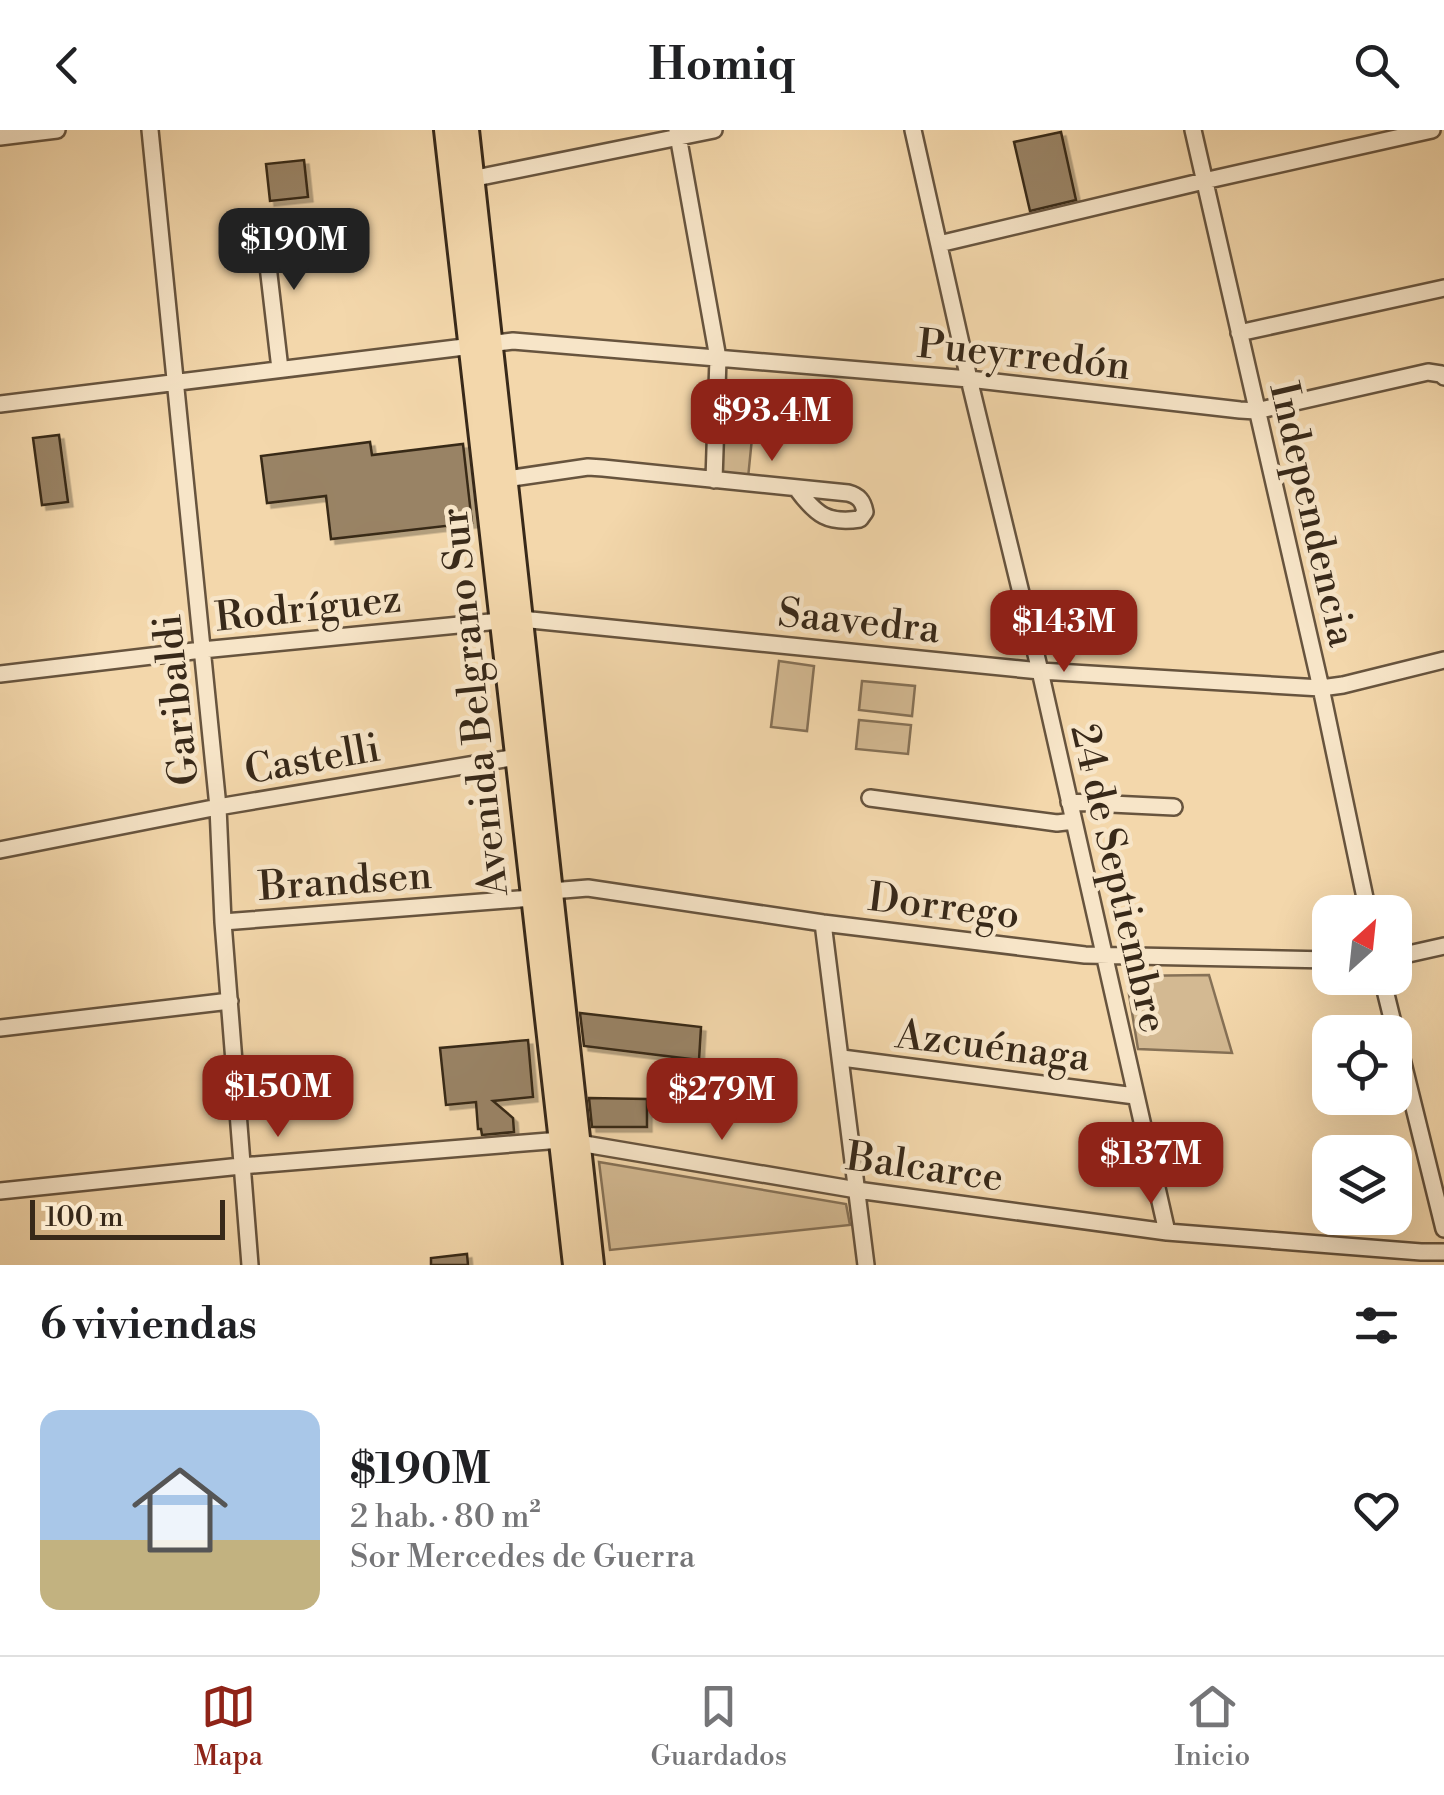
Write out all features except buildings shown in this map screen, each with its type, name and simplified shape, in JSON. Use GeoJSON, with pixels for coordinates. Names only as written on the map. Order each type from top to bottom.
{"type":"FeatureCollection","features":[{"type":"Feature","properties":{"kind":"highway","name":"Avenida Belgrano Sur"},"geometry":{"type":"LineString","coordinates":[[446,130],[462,181],[570,1140],[592,1265]]}},
{"type":"Feature","properties":{"kind":"highway","name":"Avenida Belgrano Sur"},"geometry":{"type":"LineString","coordinates":[[462,181],[467,130]]}},
{"type":"Feature","properties":{"kind":"highway","name":"Avenida Belgrano Sur"},"geometry":{"type":"LineString","coordinates":[[482,346],[506,479],[517,757],[542,895]]}},
{"type":"Feature","properties":{"kind":"highway","name":"Avenida Belgrano Sur"},"geometry":{"type":"LineString","coordinates":[[570,1140],[574,1265]]}},
{"type":"Feature","properties":{"kind":"street"},"geometry":{"type":"LineString","coordinates":[[0,137],[57,130]]}},
{"type":"Feature","properties":{"kind":"street","name":"Garibaldi"},"geometry":{"type":"LineString","coordinates":[[150,130],[218,807],[250,1265]]}},
{"type":"Feature","properties":{"kind":"street"},"geometry":{"type":"LineString","coordinates":[[462,181],[678,134],[714,130]]}},
{"type":"Feature","properties":{"kind":"street","name":"24 de Septiembre"},"geometry":{"type":"LineString","coordinates":[[913,130],[1167,1232]]}},
{"type":"Feature","properties":{"kind":"street","name":"Independencia"},"geometry":{"type":"LineString","coordinates":[[1193,130],[1364,895]]}},
{"type":"Feature","properties":{"kind":"street"},"geometry":{"type":"LineString","coordinates":[[939,244],[1432,130]]}},
{"type":"Feature","properties":{"kind":"street"},"geometry":{"type":"LineString","coordinates":[[678,134],[718,358],[714,480]]}},
{"type":"Feature","properties":{"kind":"street"},"geometry":{"type":"LineString","coordinates":[[263,223],[280,369]]}},
{"type":"Feature","properties":{"kind":"street"},"geometry":{"type":"LineString","coordinates":[[1239,332],[1444,288]]}},
{"type":"Feature","properties":{"kind":"street","name":"Pueyrredón"},"geometry":{"type":"LineString","coordinates":[[0,404],[513,340],[969,379],[1256,411],[1428,372],[1444,376]]}},
{"type":"Feature","properties":{"kind":"street"},"geometry":{"type":"LineString","coordinates":[[506,479],[588,468],[798,489]]}},
{"type":"Feature","properties":{"kind":"street","name":"Rodríguez"},"geometry":{"type":"LineString","coordinates":[[0,674],[512,620]]}},
{"type":"Feature","properties":{"kind":"street","name":"Saavedra"},"geometry":{"type":"LineString","coordinates":[[512,620],[1040,671],[1321,688],[1444,660]]}},
{"type":"Feature","properties":{"kind":"street","name":"Castelli"},"geometry":{"type":"LineString","coordinates":[[0,850],[218,807],[517,757]]}},
{"type":"Feature","properties":{"kind":"street"},"geometry":{"type":"LineString","coordinates":[[870,798],[1074,821]]}},
{"type":"Feature","properties":{"kind":"street"},"geometry":{"type":"LineString","coordinates":[[1070,802],[1174,807]]}},
{"type":"Feature","properties":{"kind":"street","name":"Dorrego"},"geometry":{"type":"LineString","coordinates":[[542,895],[588,888],[823,923],[1105,956],[1312,960]]}},
{"type":"Feature","properties":{"kind":"street","name":"Brandsen"},"geometry":{"type":"LineString","coordinates":[[224,922],[542,895]]}},
{"type":"Feature","properties":{"kind":"street"},"geometry":{"type":"LineString","coordinates":[[823,923],[866,1265]]}},
{"type":"Feature","properties":{"kind":"street"},"geometry":{"type":"LineString","coordinates":[[1412,953],[1444,946]]}},
{"type":"Feature","properties":{"kind":"street"},"geometry":{"type":"LineString","coordinates":[[1386,995],[1444,1228]]}},
{"type":"Feature","properties":{"kind":"street"},"geometry":{"type":"LineString","coordinates":[[0,1028],[230,1000]]}},
{"type":"Feature","properties":{"kind":"street","name":"Azcuénaga"},"geometry":{"type":"LineString","coordinates":[[842,1058],[1135,1096]]}},
{"type":"Feature","properties":{"kind":"street","name":"Balcarce"},"geometry":{"type":"LineString","coordinates":[[0,1191],[241,1166],[570,1140],[858,1190],[1167,1232],[1444,1252]]}},
{"type":"Feature","properties":{"kind":"shaded area"},"geometry":{"type":"Polygon","coordinates":[[[723,425],[753,428],[748,478],[718,475],[723,425]]]}},
{"type":"Feature","properties":{"kind":"shaded area"},"geometry":{"type":"Polygon","coordinates":[[[779,661],[814,666],[807,731],[771,727],[779,661]]]}},
{"type":"Feature","properties":{"kind":"shaded area"},"geometry":{"type":"Polygon","coordinates":[[[862,681],[915,686],[912,716],[859,710],[862,681]]]}},
{"type":"Feature","properties":{"kind":"shaded area"},"geometry":{"type":"Polygon","coordinates":[[[859,720],[911,725],[908,754],[856,749],[859,720]]]}},
{"type":"Feature","properties":{"kind":"shaded area"},"geometry":{"type":"Polygon","coordinates":[[[1209,975],[1232,1053],[1138,1049],[1126,976],[1209,975]]]}},
{"type":"Feature","properties":{"kind":"shaded area"},"geometry":{"type":"Polygon","coordinates":[[[599,1162],[846,1204],[850,1225],[610,1250],[599,1162]]]}}]}
